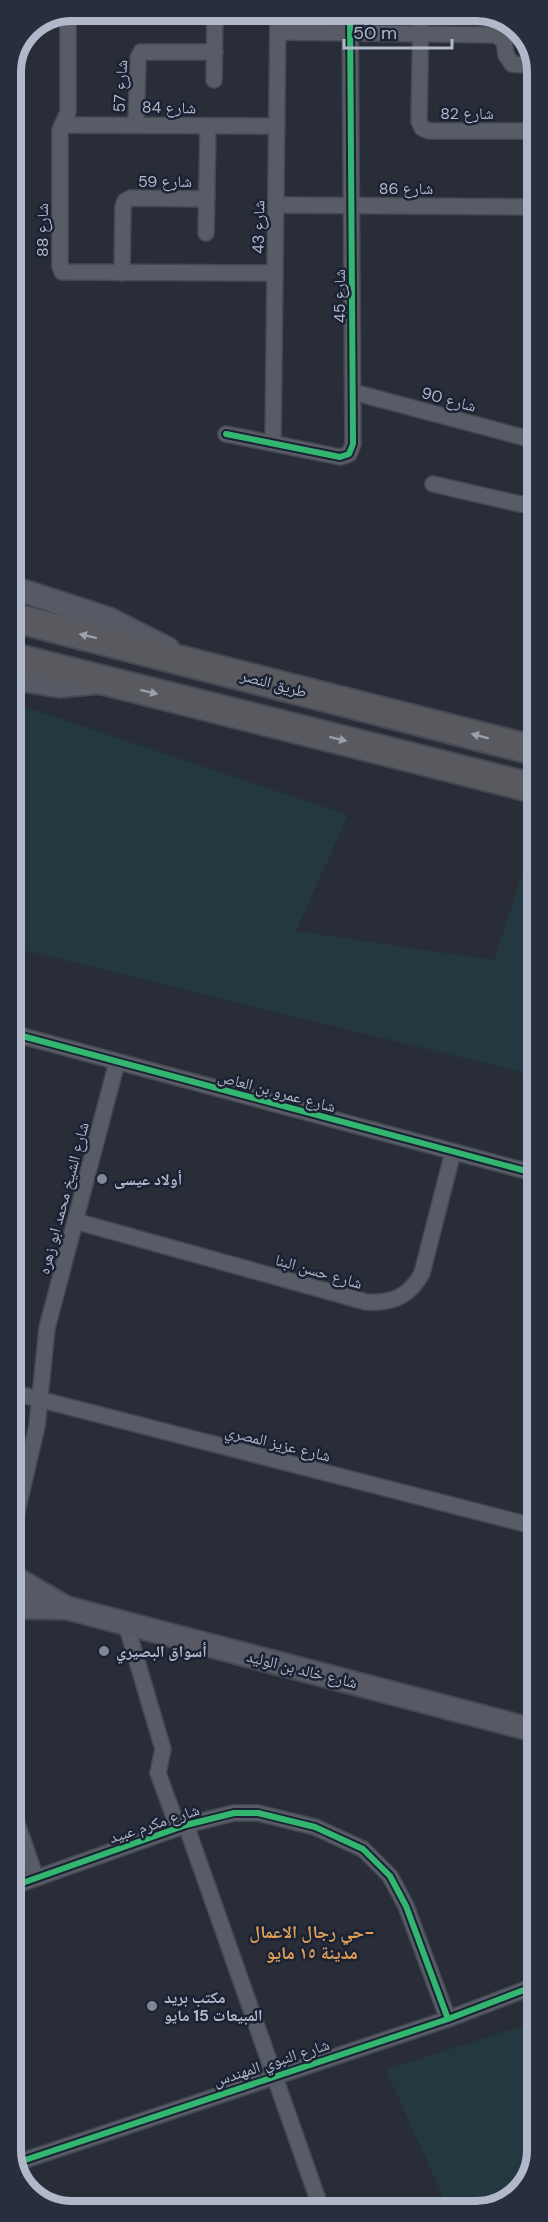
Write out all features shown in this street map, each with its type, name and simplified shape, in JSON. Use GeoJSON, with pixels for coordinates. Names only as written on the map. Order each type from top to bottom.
{"type":"FeatureCollection","features":[{"type":"Feature","properties":{"kind":"highway","name":"طريق النصر"},"geometry":{"type":"LineString","coordinates":[[21,619],[527,748]]}},
{"type":"Feature","properties":{"kind":"highway"},"geometry":{"type":"LineString","coordinates":[[21,660],[527,786]]}},
{"type":"Feature","properties":{"kind":"street","name":"شارع 88"},"geometry":{"type":"LineString","coordinates":[[69,21],[68,112],[62,125],[60,269],[68,273],[275,273]]}},
{"type":"Feature","properties":{"kind":"street"},"geometry":{"type":"LineString","coordinates":[[214,80],[215,21]]}},
{"type":"Feature","properties":{"kind":"street","name":"شارع 43"},"geometry":{"type":"LineString","coordinates":[[273,443],[278,21]]}},
{"type":"Feature","properties":{"kind":"street","name":"شارع 45"},"geometry":{"type":"LineString","coordinates":[[226,434],[336,457],[345,456],[353,444],[350,21]]}},
{"type":"Feature","properties":{"kind":"street"},"geometry":{"type":"LineString","coordinates":[[421,34],[422,21]]}},
{"type":"Feature","properties":{"kind":"street"},"geometry":{"type":"LineString","coordinates":[[278,32],[496,35],[504,41],[506,55],[512,64],[526,65]]}},
{"type":"Feature","properties":{"kind":"street","name":"شارع 82"},"geometry":{"type":"LineString","coordinates":[[421,34],[419,121],[422,128],[429,131],[527,131]]}},
{"type":"Feature","properties":{"kind":"street","name":"شارع 57"},"geometry":{"type":"LineString","coordinates":[[136,125],[138,58],[141,52],[215,52]]}},
{"type":"Feature","properties":{"kind":"street","name":"شارع 84"},"geometry":{"type":"LineString","coordinates":[[62,125],[277,126]]}},
{"type":"Feature","properties":{"kind":"street","name":"شارع 59"},"geometry":{"type":"LineString","coordinates":[[206,233],[208,126]]}},
{"type":"Feature","properties":{"kind":"street","name":"شارع 59"},"geometry":{"type":"LineString","coordinates":[[122,273],[125,201],[131,198],[207,199]]}},
{"type":"Feature","properties":{"kind":"street","name":"شارع 86"},"geometry":{"type":"LineString","coordinates":[[276,205],[527,207]]}},
{"type":"Feature","properties":{"kind":"street","name":"شارع 90"},"geometry":{"type":"LineString","coordinates":[[353,392],[527,438]]}},
{"type":"Feature","properties":{"kind":"street"},"geometry":{"type":"LineString","coordinates":[[433,484],[527,504]]}},
{"type":"Feature","properties":{"kind":"street"},"geometry":{"type":"LineString","coordinates":[[21,591],[109,619],[193,662]]}},
{"type":"Feature","properties":{"kind":"street"},"geometry":{"type":"LineString","coordinates":[[21,680],[59,686],[85,686],[106,681]]}},
{"type":"Feature","properties":{"kind":"street","name":"شارع عمرو بن العاص"},"geometry":{"type":"LineString","coordinates":[[21,1036],[527,1171]]}},
{"type":"Feature","properties":{"kind":"street","name":"شارع الشيخ محمد ابو زهره"},"geometry":{"type":"LineString","coordinates":[[21,1494],[34,1449],[47,1328],[117,1062]]}},
{"type":"Feature","properties":{"kind":"street","name":"شارع حسن البنا"},"geometry":{"type":"LineString","coordinates":[[75,1221],[366,1302],[393,1301],[416,1284],[422,1273],[453,1152]]}},
{"type":"Feature","properties":{"kind":"street","name":"شارع عزيز المصري"},"geometry":{"type":"LineString","coordinates":[[21,1394],[527,1524]]}},
{"type":"Feature","properties":{"kind":"street","name":"شارع خالد بن الوليد"},"geometry":{"type":"LineString","coordinates":[[21,1578],[67,1608]]}},
{"type":"Feature","properties":{"kind":"street","name":"شارع خالد بن الوليد"},"geometry":{"type":"LineString","coordinates":[[21,1607],[67,1608],[527,1728]]}},
{"type":"Feature","properties":{"kind":"street"},"geometry":{"type":"LineString","coordinates":[[126,1624],[163,1749],[158,1773],[182,1826],[318,2201]]}},
{"type":"Feature","properties":{"kind":"street","name":"شارع مكرم عبيد"},"geometry":{"type":"LineString","coordinates":[[21,1883],[182,1826],[234,1813],[258,1813],[315,1827],[363,1849],[390,1876],[406,1906],[448,2019]]}},
{"type":"Feature","properties":{"kind":"street"},"geometry":{"type":"LineString","coordinates":[[21,1835],[36,1878]]}},
{"type":"Feature","properties":{"kind":"street","name":"شارع النبوي المهندس"},"geometry":{"type":"LineString","coordinates":[[22,2161],[274,2075],[448,2019],[527,1989]]}},
{"type":"Feature","properties":{"kind":"shaded area"},"geometry":{"type":"Polygon","coordinates":[[[21,705],[348,815],[296,931],[494,960],[523,872],[527,874],[527,1074],[21,949],[21,705]]]}},
{"type":"Feature","properties":{"kind":"shaded area"},"geometry":{"type":"Polygon","coordinates":[[[527,1106],[527,1138],[525,1137],[527,1106]]]}},
{"type":"Feature","properties":{"kind":"shaded area"},"geometry":{"type":"Polygon","coordinates":[[[527,2024],[527,2157],[517,2181],[502,2194],[486,2200],[445,2201],[386,2070],[527,2024]]]}},
{"type":"Feature","properties":{"kind":"cycle path"},"geometry":{"type":"LineString","coordinates":[[226,434],[340,457],[349,454],[353,444],[350,21]]}},
{"type":"Feature","properties":{"kind":"cycle path"},"geometry":{"type":"LineString","coordinates":[[21,1036],[527,1171]]}},
{"type":"Feature","properties":{"kind":"cycle path"},"geometry":{"type":"LineString","coordinates":[[21,1883],[186,1825],[234,1813],[258,1813],[315,1827],[363,1849],[390,1876],[406,1906],[448,2019]]}},
{"type":"Feature","properties":{"kind":"cycle path"},"geometry":{"type":"LineString","coordinates":[[22,2161],[448,2019],[527,1989]]}},
{"type":"Feature","properties":{"kind":"place","name":"أولاد عيسى"},"geometry":{"type":"Point","coordinates":[102,1179]}},
{"type":"Feature","properties":{"kind":"place","name":"أسواق البصيري"},"geometry":{"type":"Point","coordinates":[104,1651]}},
{"type":"Feature","properties":{"kind":"place","name":"مكتب بريد المبيعات 15 مايو"},"geometry":{"type":"Point","coordinates":[152,2006]}},
{"type":"Feature","properties":{"kind":"district","name":"حي رجال الاعمال- مدينة ١٥ مايو"},"geometry":{"type":"Point","coordinates":[312,1942]}}]}
